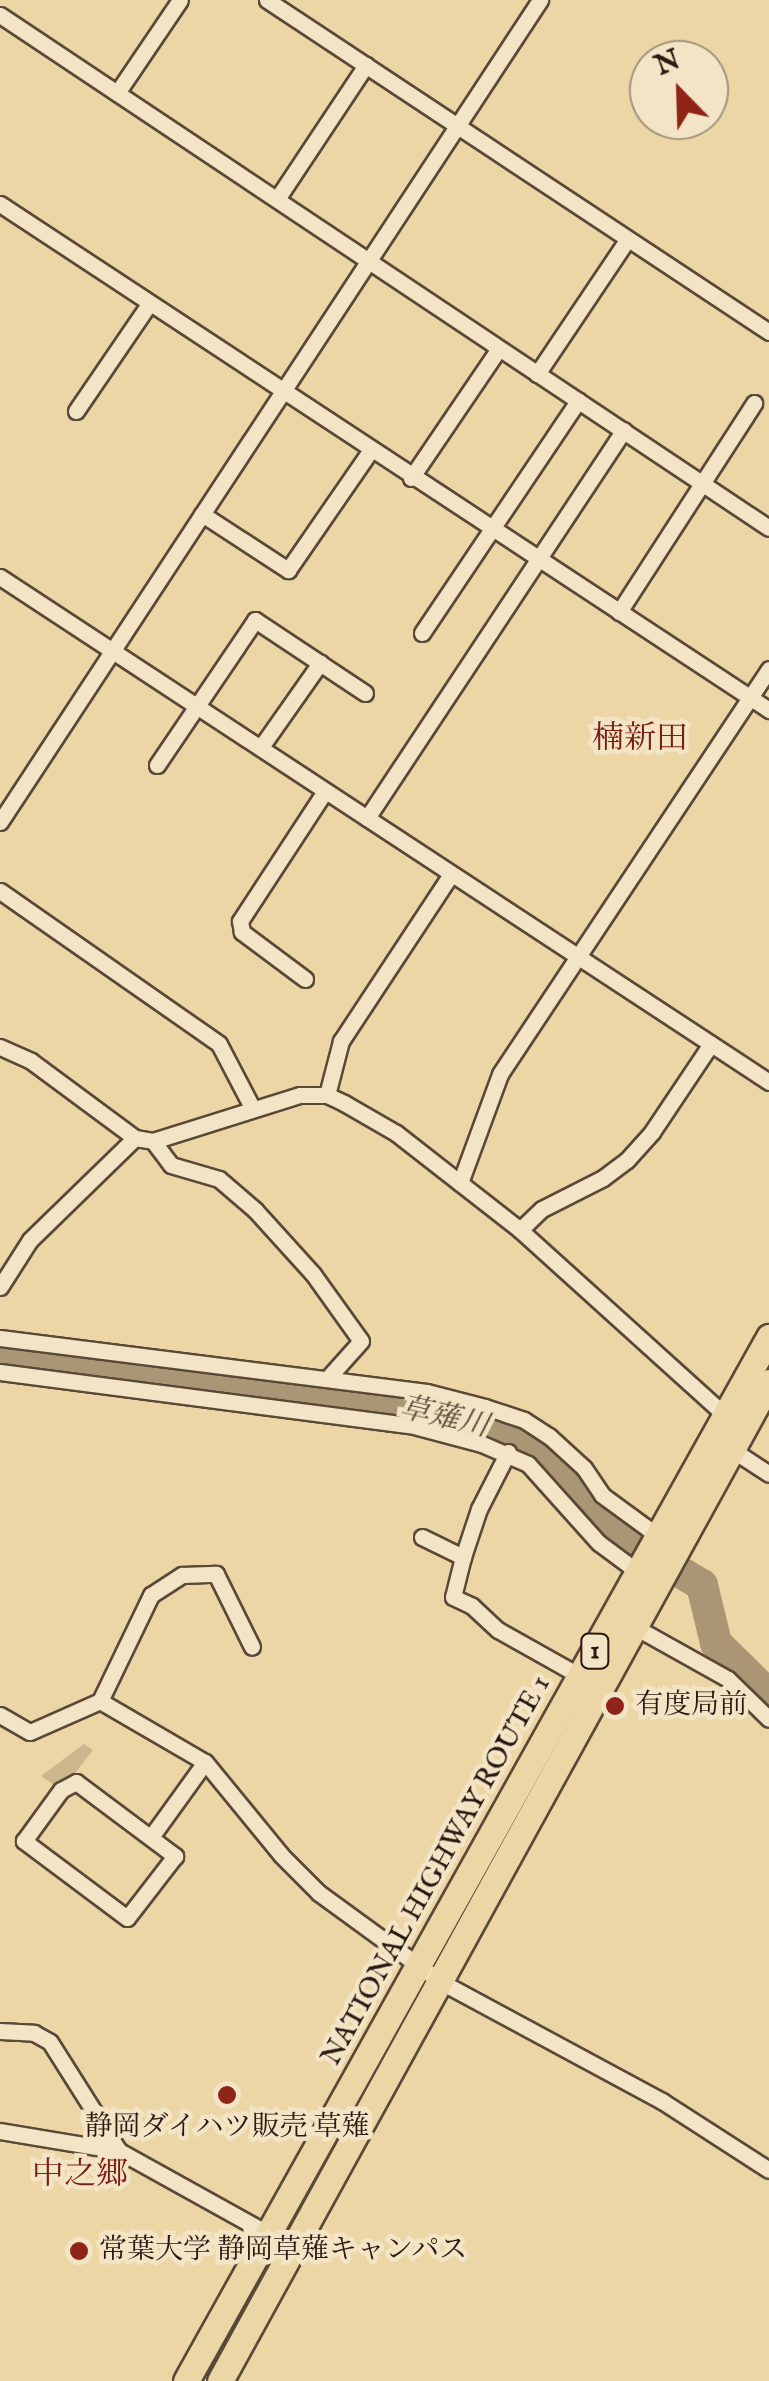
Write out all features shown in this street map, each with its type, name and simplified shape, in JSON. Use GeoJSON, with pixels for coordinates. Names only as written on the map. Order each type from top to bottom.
{"type":"FeatureCollection","features":[{"type":"Feature","properties":{"kind":"highway","name":"NATIONAL HIGHWAY ROUTE 1"},"geometry":{"type":"LineString","coordinates":[[186,2381],[769,1337]]}},
{"type":"Feature","properties":{"kind":"highway","name":"NATIONAL HIGHWAY ROUTE 1"},"geometry":{"type":"LineString","coordinates":[[220,2381],[769,1382]]}},
{"type":"Feature","properties":{"kind":"street"},"geometry":{"type":"LineString","coordinates":[[117,92],[180,0]]}},
{"type":"Feature","properties":{"kind":"street"},"geometry":{"type":"LineString","coordinates":[[267,0],[769,332]]}},
{"type":"Feature","properties":{"kind":"street"},"geometry":{"type":"LineString","coordinates":[[0,822],[540,0]]}},
{"type":"Feature","properties":{"kind":"street"},"geometry":{"type":"LineString","coordinates":[[0,15],[769,528]]}},
{"type":"Feature","properties":{"kind":"street"},"geometry":{"type":"LineString","coordinates":[[276,199],[366,65]]}},
{"type":"Feature","properties":{"kind":"street"},"geometry":{"type":"LineString","coordinates":[[0,204],[769,710]]}},
{"type":"Feature","properties":{"kind":"street"},"geometry":{"type":"LineString","coordinates":[[538,374],[627,240]]}},
{"type":"Feature","properties":{"kind":"street"},"geometry":{"type":"LineString","coordinates":[[76,412],[149,304]]}},
{"type":"Feature","properties":{"kind":"street"},"geometry":{"type":"LineString","coordinates":[[411,478],[498,350]]}},
{"type":"Feature","properties":{"kind":"street"},"geometry":{"type":"LineString","coordinates":[[422,634],[578,401]]}},
{"type":"Feature","properties":{"kind":"street"},"geometry":{"type":"LineString","coordinates":[[619,612],[754,403]]}},
{"type":"Feature","properties":{"kind":"street"},"geometry":{"type":"LineString","coordinates":[[367,818],[624,430]]}},
{"type":"Feature","properties":{"kind":"street"},"geometry":{"type":"LineString","coordinates":[[202,514],[288,570],[370,451]]}},
{"type":"Feature","properties":{"kind":"street"},"geometry":{"type":"LineString","coordinates":[[0,577],[769,1082]]}},
{"type":"Feature","properties":{"kind":"street"},"geometry":{"type":"LineString","coordinates":[[157,765],[254,620],[365,693]]}},
{"type":"Feature","properties":{"kind":"street"},"geometry":{"type":"LineString","coordinates":[[261,747],[320,663]]}},
{"type":"Feature","properties":{"kind":"street"},"geometry":{"type":"LineString","coordinates":[[460,1183],[500,1074],[769,669]]}},
{"type":"Feature","properties":{"kind":"street"},"geometry":{"type":"LineString","coordinates":[[304,980],[242,932],[240,921],[325,791]]}},
{"type":"Feature","properties":{"kind":"street"},"geometry":{"type":"LineString","coordinates":[[327,1095],[342,1041],[451,874]]}},
{"type":"Feature","properties":{"kind":"street"},"geometry":{"type":"LineString","coordinates":[[0,890],[219,1044],[252,1107]]}},
{"type":"Feature","properties":{"kind":"street"},"geometry":{"type":"LineString","coordinates":[[520,1230],[542,1209],[603,1178],[627,1160],[710,1044]]}},
{"type":"Feature","properties":{"kind":"street"},"geometry":{"type":"LineString","coordinates":[[0,1048],[32,1061],[135,1138],[166,1140],[252,1107],[300,1095],[327,1095],[396,1132],[520,1230],[725,1415],[730,1450],[769,1474]]}},
{"type":"Feature","properties":{"kind":"street"},"geometry":{"type":"LineString","coordinates":[[0,1288],[30,1240],[135,1138]]}},
{"type":"Feature","properties":{"kind":"street"},"geometry":{"type":"LineString","coordinates":[[153,1141],[172,1166],[220,1179],[255,1210],[312,1274],[360,1341],[327,1379]]}},
{"type":"Feature","properties":{"kind":"street"},"geometry":{"type":"LineString","coordinates":[[0,1338],[427,1392],[524,1420],[568,1452],[619,1510],[658,1536]]}},
{"type":"Feature","properties":{"kind":"street"},"geometry":{"type":"LineString","coordinates":[[242,1402],[246,1368]]}},
{"type":"Feature","properties":{"kind":"street"},"geometry":{"type":"LineString","coordinates":[[0,1372],[436,1430],[508,1452],[543,1476],[599,1543],[638,1572]]}},
{"type":"Feature","properties":{"kind":"street"},"geometry":{"type":"LineString","coordinates":[[508,1452],[478,1509],[452,1597],[472,1606],[498,1630],[580,1676]]}},
{"type":"Feature","properties":{"kind":"street"},"geometry":{"type":"LineString","coordinates":[[422,1537],[463,1557]]}},
{"type":"Feature","properties":{"kind":"street"},"geometry":{"type":"LineString","coordinates":[[0,1716],[30,1732],[100,1701],[151,1595],[182,1575],[216,1574],[252,1647]]}},
{"type":"Feature","properties":{"kind":"street"},"geometry":{"type":"LineString","coordinates":[[635,1627],[728,1679],[769,1719]]}},
{"type":"Feature","properties":{"kind":"street"},"geometry":{"type":"LineString","coordinates":[[100,1701],[206,1762],[281,1855],[319,1893],[441,1982],[662,2101],[769,2170]]}},
{"type":"Feature","properties":{"kind":"street"},"geometry":{"type":"LineString","coordinates":[[151,1837],[206,1762]]}},
{"type":"Feature","properties":{"kind":"street"},"geometry":{"type":"LineString","coordinates":[[76,1782],[151,1837],[175,1856],[127,1918],[24,1840],[61,1790],[76,1782]]}},
{"type":"Feature","properties":{"kind":"street"},"geometry":{"type":"LineString","coordinates":[[0,2031],[34,2033],[50,2042],[119,2151]]}},
{"type":"Feature","properties":{"kind":"street"},"geometry":{"type":"LineString","coordinates":[[0,2131],[119,2151],[268,2233]]}},
{"type":"Feature","properties":{"kind":"shaded area"},"geometry":{"type":"Polygon","coordinates":[[[84,1744],[93,1750],[75,1773],[54,1785],[41,1776],[84,1744]]]}},
{"type":"Feature","properties":{"kind":"waterway","name":"草薙川"},"geometry":{"type":"LineString","coordinates":[[0,1356],[412,1408],[507,1432],[556,1464],[594,1511],[628,1541],[702,1585],[716,1643],[769,1695]]}},
{"type":"Feature","properties":{"kind":"place","name":"有度局前"},"geometry":{"type":"Point","coordinates":[615,1706]}},
{"type":"Feature","properties":{"kind":"place","name":"静岡ダイハツ販売 草薙"},"geometry":{"type":"Point","coordinates":[227,2095]}},
{"type":"Feature","properties":{"kind":"place","name":"常葉大学 静岡草薙キャンパス"},"geometry":{"type":"Point","coordinates":[79,2251]}},
{"type":"Feature","properties":{"kind":"district","name":"楠新田"},"geometry":{"type":"Point","coordinates":[640,740]}},
{"type":"Feature","properties":{"kind":"district","name":"中之郷"},"geometry":{"type":"Point","coordinates":[80,2176]}}]}
